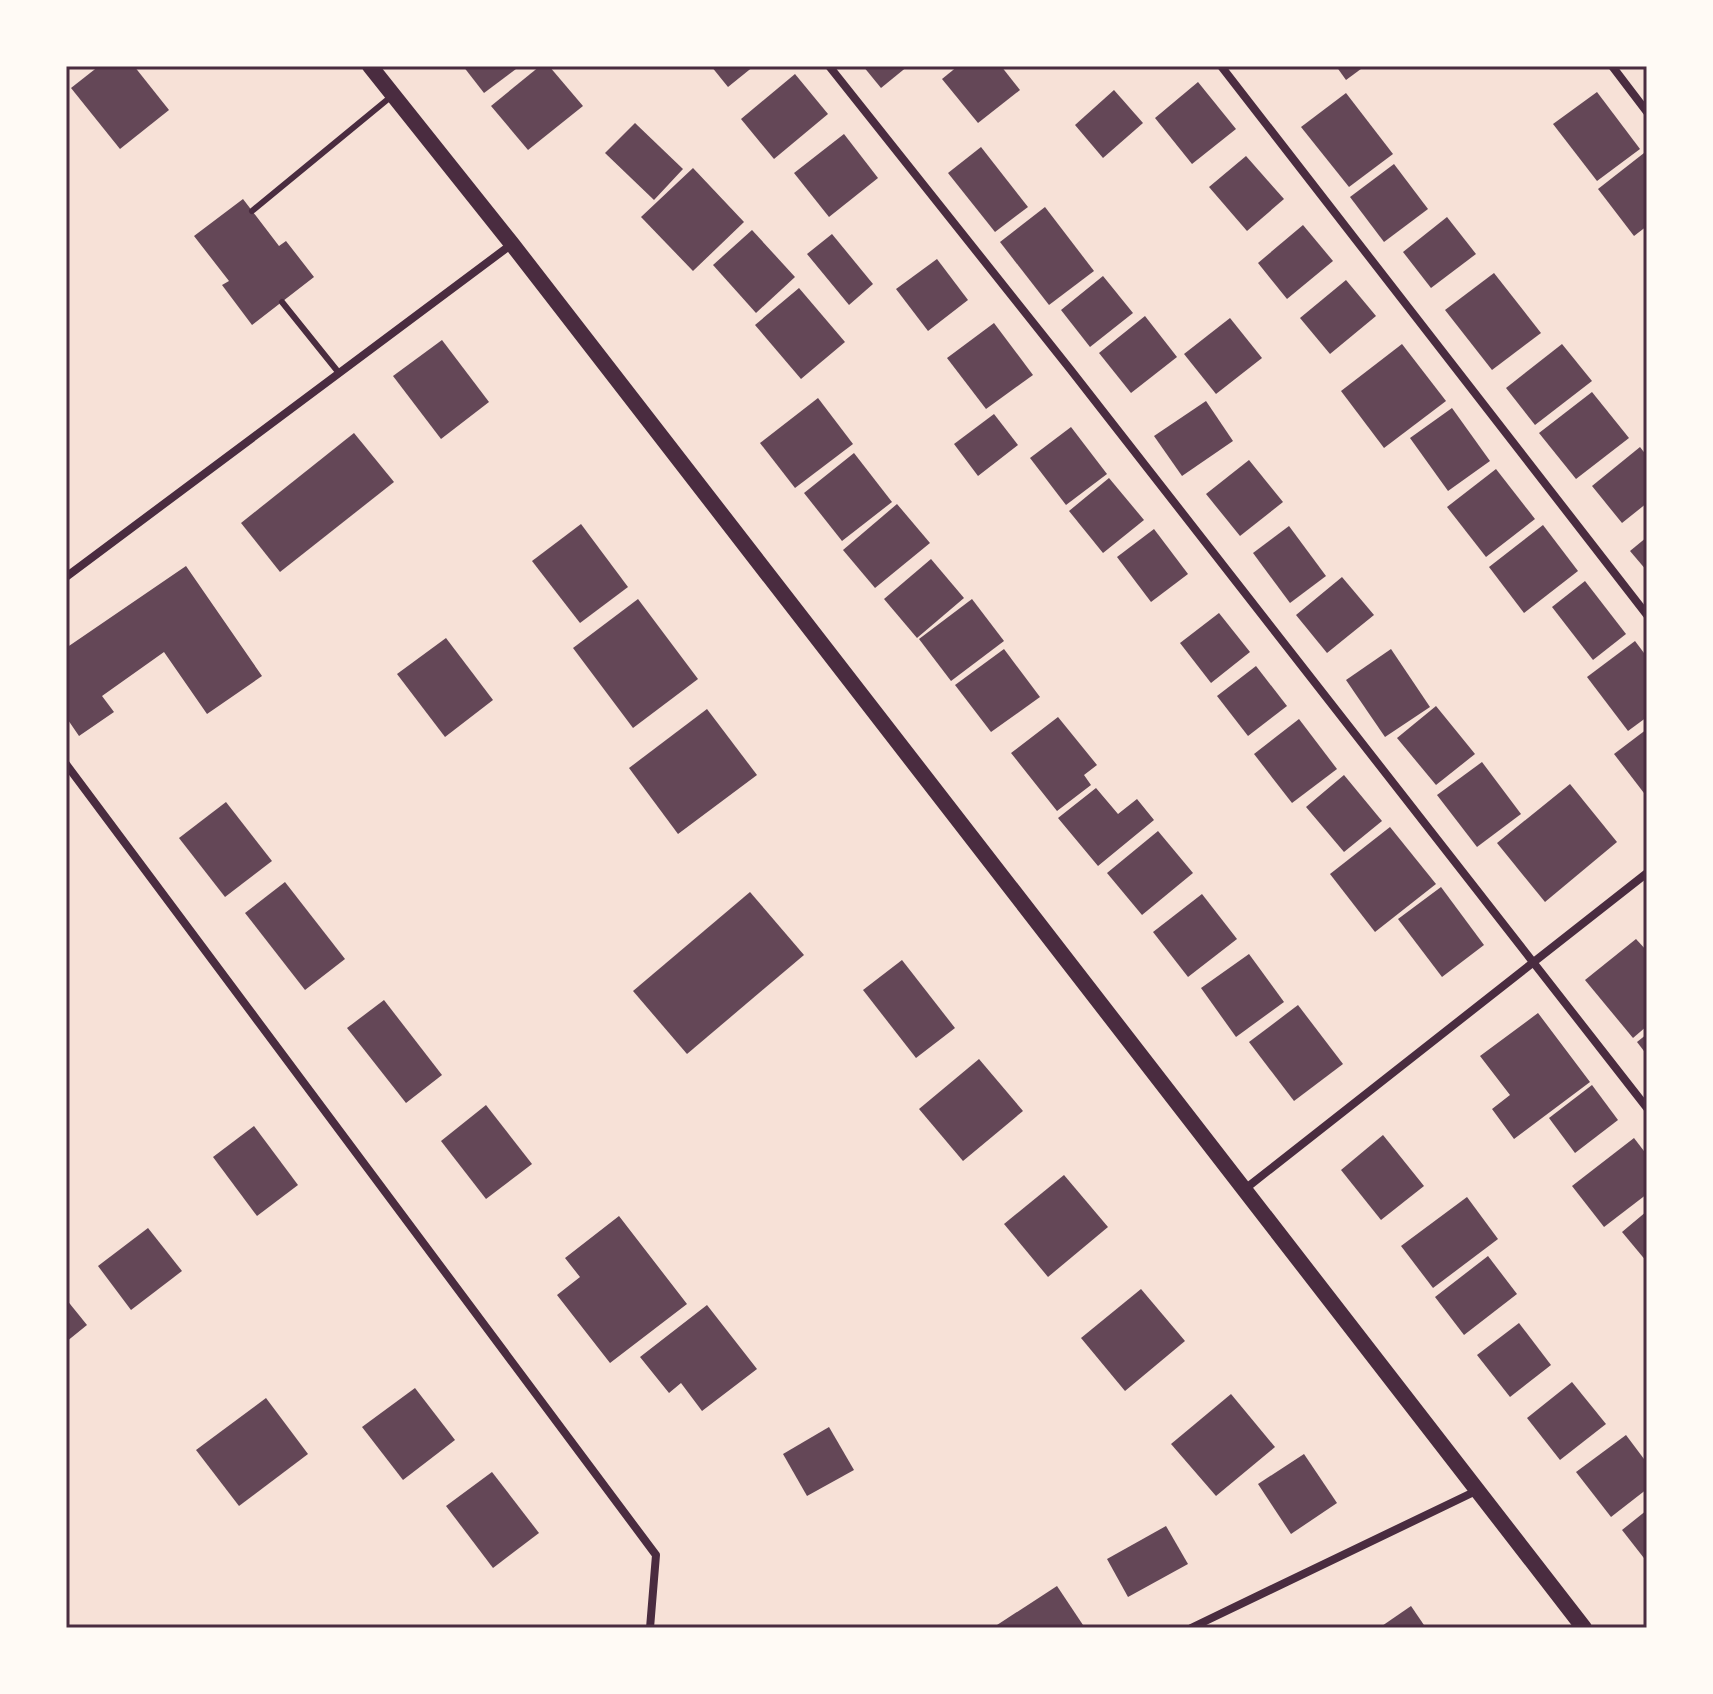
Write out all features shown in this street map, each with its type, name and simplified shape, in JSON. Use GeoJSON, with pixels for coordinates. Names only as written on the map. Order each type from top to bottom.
{"type":"FeatureCollection","features":[{"type":"Feature","properties":{"kind":"main road"},"geometry":{"type":"LineString","coordinates":[[370,66],[512,244],[1584,1628]]}},
{"type":"Feature","properties":{"kind":"street"},"geometry":{"type":"LineString","coordinates":[[829,66],[1070,369],[1647,1108]]}},
{"type":"Feature","properties":{"kind":"street"},"geometry":{"type":"LineString","coordinates":[[1221,66],[1647,615]]}},
{"type":"Feature","properties":{"kind":"street"},"geometry":{"type":"LineString","coordinates":[[1612,66],[1647,112]]}},
{"type":"Feature","properties":{"kind":"street"},"geometry":{"type":"LineString","coordinates":[[66,577],[512,244]]}},
{"type":"Feature","properties":{"kind":"street"},"geometry":{"type":"LineString","coordinates":[[66,764],[656,1555],[650,1628]]}},
{"type":"Feature","properties":{"kind":"street"},"geometry":{"type":"LineString","coordinates":[[1245,1189],[1647,873]]}},
{"type":"Feature","properties":{"kind":"street"},"geometry":{"type":"LineString","coordinates":[[1191,1628],[1476,1491]]}},
{"type":"Feature","properties":{"kind":"lane"},"geometry":{"type":"LineString","coordinates":[[252,211],[393,95]]}},
{"type":"Feature","properties":{"kind":"lane"},"geometry":{"type":"LineString","coordinates":[[282,302],[339,373]]}},
{"type":"Feature","properties":{"kind":"building"},"geometry":{"type":"Polygon","coordinates":[[[99,66],[134,66],[169,110],[120,149],[71,88],[99,66]]]}},
{"type":"Feature","properties":{"kind":"building"},"geometry":{"type":"Polygon","coordinates":[[[463,66],[520,66],[484,93],[463,66]]]}},
{"type":"Feature","properties":{"kind":"building"},"geometry":{"type":"Polygon","coordinates":[[[540,66],[549,66],[583,106],[528,150],[491,106],[540,66]]]}},
{"type":"Feature","properties":{"kind":"building"},"geometry":{"type":"Polygon","coordinates":[[[711,66],[754,66],[728,87],[711,66]]]}},
{"type":"Feature","properties":{"kind":"building"},"geometry":{"type":"Polygon","coordinates":[[[863,66],[908,66],[881,88],[863,66]]]}},
{"type":"Feature","properties":{"kind":"building"},"geometry":{"type":"Polygon","coordinates":[[[958,66],[1001,66],[1020,90],[978,123],[942,79],[958,66]]]}},
{"type":"Feature","properties":{"kind":"building"},"geometry":{"type":"Polygon","coordinates":[[[1336,66],[1365,66],[1346,80],[1336,66]]]}},
{"type":"Feature","properties":{"kind":"building"},"geometry":{"type":"Polygon","coordinates":[[[795,74],[828,114],[774,159],[741,119],[795,74]]]}},
{"type":"Feature","properties":{"kind":"building"},"geometry":{"type":"Polygon","coordinates":[[[1198,82],[1236,129],[1192,164],[1155,118],[1198,82]]]}},
{"type":"Feature","properties":{"kind":"building"},"geometry":{"type":"Polygon","coordinates":[[[1114,90],[1143,123],[1103,158],[1075,125],[1114,90]]]}},
{"type":"Feature","properties":{"kind":"building"},"geometry":{"type":"Polygon","coordinates":[[[1597,92],[1640,149],[1597,181],[1553,124],[1597,92]]]}},
{"type":"Feature","properties":{"kind":"building"},"geometry":{"type":"Polygon","coordinates":[[[1346,93],[1393,154],[1349,187],[1301,127],[1346,93]]]}},
{"type":"Feature","properties":{"kind":"building"},"geometry":{"type":"Polygon","coordinates":[[[635,123],[683,169],[654,200],[605,153],[635,123]]]}},
{"type":"Feature","properties":{"kind":"building"},"geometry":{"type":"Polygon","coordinates":[[[844,134],[878,178],[829,217],[794,173],[844,134]]]}},
{"type":"Feature","properties":{"kind":"building"},"geometry":{"type":"Polygon","coordinates":[[[981,147],[1028,207],[995,232],[948,173],[981,147]]]}},
{"type":"Feature","properties":{"kind":"building"},"geometry":{"type":"Polygon","coordinates":[[[1644,153],[1647,156],[1647,226],[1634,236],[1598,189],[1644,153]]]}},
{"type":"Feature","properties":{"kind":"building"},"geometry":{"type":"Polygon","coordinates":[[[1246,156],[1284,199],[1247,231],[1209,187],[1246,156]]]}},
{"type":"Feature","properties":{"kind":"building"},"geometry":{"type":"Polygon","coordinates":[[[1394,164],[1428,209],[1384,242],[1350,197],[1394,164]]]}},
{"type":"Feature","properties":{"kind":"building"},"geometry":{"type":"Polygon","coordinates":[[[693,168],[744,222],[693,271],[641,217],[693,168]]]}},
{"type":"Feature","properties":{"kind":"building"},"geometry":{"type":"Polygon","coordinates":[[[243,199],[279,246],[286,241],[314,277],[252,325],[222,285],[229,281],[194,236],[243,199]]]}},
{"type":"Feature","properties":{"kind":"building"},"geometry":{"type":"Polygon","coordinates":[[[1045,207],[1094,271],[1049,305],[1000,242],[1045,207]]]}},
{"type":"Feature","properties":{"kind":"building"},"geometry":{"type":"Polygon","coordinates":[[[1447,217],[1476,254],[1431,288],[1403,252],[1447,217]]]}},
{"type":"Feature","properties":{"kind":"building"},"geometry":{"type":"Polygon","coordinates":[[[1303,225],[1333,261],[1287,299],[1258,263],[1303,225]]]}},
{"type":"Feature","properties":{"kind":"building"},"geometry":{"type":"Polygon","coordinates":[[[752,230],[795,277],[756,313],[713,265],[752,230]]]}},
{"type":"Feature","properties":{"kind":"building"},"geometry":{"type":"Polygon","coordinates":[[[832,234],[873,284],[849,305],[807,254],[832,234]]]}},
{"type":"Feature","properties":{"kind":"building"},"geometry":{"type":"Polygon","coordinates":[[[937,259],[968,300],[928,331],[896,289],[937,259]]]}},
{"type":"Feature","properties":{"kind":"building"},"geometry":{"type":"Polygon","coordinates":[[[1494,273],[1541,333],[1492,370],[1445,310],[1494,273]]]}},
{"type":"Feature","properties":{"kind":"building"},"geometry":{"type":"Polygon","coordinates":[[[1103,276],[1133,313],[1090,347],[1061,310],[1103,276]]]}},
{"type":"Feature","properties":{"kind":"building"},"geometry":{"type":"Polygon","coordinates":[[[1346,280],[1376,316],[1330,354],[1300,318],[1346,280]]]}},
{"type":"Feature","properties":{"kind":"building"},"geometry":{"type":"Polygon","coordinates":[[[799,288],[845,342],[801,379],[755,325],[799,288]]]}},
{"type":"Feature","properties":{"kind":"building"},"geometry":{"type":"Polygon","coordinates":[[[1145,316],[1177,357],[1131,393],[1099,353],[1145,316]]]}},
{"type":"Feature","properties":{"kind":"building"},"geometry":{"type":"Polygon","coordinates":[[[1230,318],[1262,358],[1216,394],[1184,354],[1230,318]]]}},
{"type":"Feature","properties":{"kind":"building"},"geometry":{"type":"Polygon","coordinates":[[[994,323],[1033,375],[986,409],[947,358],[994,323]]]}},
{"type":"Feature","properties":{"kind":"building"},"geometry":{"type":"Polygon","coordinates":[[[442,340],[489,402],[441,439],[393,376],[442,340]]]}},
{"type":"Feature","properties":{"kind":"building"},"geometry":{"type":"Polygon","coordinates":[[[1402,344],[1446,401],[1384,448],[1341,391],[1402,344]]]}},
{"type":"Feature","properties":{"kind":"building"},"geometry":{"type":"Polygon","coordinates":[[[1562,344],[1592,381],[1535,425],[1506,388],[1562,344]]]}},
{"type":"Feature","properties":{"kind":"building"},"geometry":{"type":"Polygon","coordinates":[[[1592,392],[1629,438],[1576,479],[1539,433],[1592,392]]]}},
{"type":"Feature","properties":{"kind":"building"},"geometry":{"type":"Polygon","coordinates":[[[818,398],[853,444],[795,488],[760,443],[818,398]]]}},
{"type":"Feature","properties":{"kind":"building"},"geometry":{"type":"Polygon","coordinates":[[[1206,401],[1233,441],[1182,476],[1154,436],[1206,401]]]}},
{"type":"Feature","properties":{"kind":"building"},"geometry":{"type":"Polygon","coordinates":[[[1452,408],[1490,461],[1448,491],[1410,438],[1452,408]]]}},
{"type":"Feature","properties":{"kind":"building"},"geometry":{"type":"Polygon","coordinates":[[[994,414],[1018,445],[978,476],[954,444],[994,414]]]}},
{"type":"Feature","properties":{"kind":"building"},"geometry":{"type":"Polygon","coordinates":[[[1071,427],[1107,474],[1066,505],[1030,458],[1071,427]]]}},
{"type":"Feature","properties":{"kind":"building"},"geometry":{"type":"Polygon","coordinates":[[[354,433],[394,482],[280,572],[241,523],[354,433]]]}},
{"type":"Feature","properties":{"kind":"building"},"geometry":{"type":"Polygon","coordinates":[[[1640,447],[1647,456],[1647,503],[1622,523],[1592,486],[1640,447]]]}},
{"type":"Feature","properties":{"kind":"building"},"geometry":{"type":"Polygon","coordinates":[[[854,453],[892,502],[842,541],[804,493],[854,453]]]}},
{"type":"Feature","properties":{"kind":"building"},"geometry":{"type":"Polygon","coordinates":[[[1249,460],[1283,502],[1240,536],[1206,494],[1249,460]]]}},
{"type":"Feature","properties":{"kind":"building"},"geometry":{"type":"Polygon","coordinates":[[[1496,469],[1535,519],[1486,557],[1447,507],[1496,469]]]}},
{"type":"Feature","properties":{"kind":"building"},"geometry":{"type":"Polygon","coordinates":[[[1109,478],[1144,520],[1103,553],[1069,511],[1109,478]]]}},
{"type":"Feature","properties":{"kind":"building"},"geometry":{"type":"Polygon","coordinates":[[[897,504],[930,543],[875,588],[843,550],[897,504]]]}},
{"type":"Feature","properties":{"kind":"building"},"geometry":{"type":"Polygon","coordinates":[[[581,524],[628,587],[580,623],[532,561],[581,524]]]}},
{"type":"Feature","properties":{"kind":"building"},"geometry":{"type":"Polygon","coordinates":[[[1543,525],[1578,571],[1524,613],[1489,567],[1543,525]]]}},
{"type":"Feature","properties":{"kind":"building"},"geometry":{"type":"Polygon","coordinates":[[[1289,526],[1326,576],[1290,603],[1253,553],[1289,526]]]}},
{"type":"Feature","properties":{"kind":"building"},"geometry":{"type":"Polygon","coordinates":[[[1154,529],[1188,574],[1151,602],[1117,557],[1154,529]]]}},
{"type":"Feature","properties":{"kind":"building"},"geometry":{"type":"Polygon","coordinates":[[[1647,537],[1647,571],[1630,551],[1647,537]]]}},
{"type":"Feature","properties":{"kind":"building"},"geometry":{"type":"Polygon","coordinates":[[[931,559],[964,598],[917,638],[884,599],[931,559]]]}},
{"type":"Feature","properties":{"kind":"building"},"geometry":{"type":"Polygon","coordinates":[[[186,566],[262,676],[207,714],[164,652],[102,696],[114,712],[79,736],[66,717],[66,648],[186,566]]]}},
{"type":"Feature","properties":{"kind":"building"},"geometry":{"type":"Polygon","coordinates":[[[1342,577],[1374,615],[1327,653],[1296,615],[1342,577]]]}},
{"type":"Feature","properties":{"kind":"building"},"geometry":{"type":"Polygon","coordinates":[[[1585,581],[1626,634],[1593,660],[1552,607],[1585,581]]]}},
{"type":"Feature","properties":{"kind":"building"},"geometry":{"type":"Polygon","coordinates":[[[638,599],[698,679],[633,728],[573,648],[638,599]]]}},
{"type":"Feature","properties":{"kind":"building"},"geometry":{"type":"Polygon","coordinates":[[[972,599],[1004,641],[951,681],[919,639],[972,599]]]}},
{"type":"Feature","properties":{"kind":"building"},"geometry":{"type":"Polygon","coordinates":[[[1219,613],[1250,652],[1211,683],[1180,643],[1219,613]]]}},
{"type":"Feature","properties":{"kind":"building"},"geometry":{"type":"Polygon","coordinates":[[[446,638],[493,700],[445,737],[397,674],[446,638]]]}},
{"type":"Feature","properties":{"kind":"building"},"geometry":{"type":"Polygon","coordinates":[[[1635,641],[1647,657],[1647,717],[1628,731],[1587,677],[1635,641]]]}},
{"type":"Feature","properties":{"kind":"building"},"geometry":{"type":"Polygon","coordinates":[[[1004,649],[1040,697],[991,732],[955,685],[1004,649]]]}},
{"type":"Feature","properties":{"kind":"building"},"geometry":{"type":"Polygon","coordinates":[[[1391,649],[1430,707],[1385,737],[1346,680],[1391,649]]]}},
{"type":"Feature","properties":{"kind":"building"},"geometry":{"type":"Polygon","coordinates":[[[1256,666],[1287,706],[1248,736],[1217,696],[1256,666]]]}},
{"type":"Feature","properties":{"kind":"building"},"geometry":{"type":"Polygon","coordinates":[[[1436,706],[1475,754],[1436,785],[1397,738],[1436,706]]]}},
{"type":"Feature","properties":{"kind":"building"},"geometry":{"type":"Polygon","coordinates":[[[707,709],[757,775],[678,834],[629,768],[707,709]]]}},
{"type":"Feature","properties":{"kind":"building"},"geometry":{"type":"Polygon","coordinates":[[[1058,717],[1097,765],[1084,775],[1091,785],[1057,811],[1011,753],[1058,717]]]}},
{"type":"Feature","properties":{"kind":"building"},"geometry":{"type":"Polygon","coordinates":[[[1299,719],[1337,769],[1292,803],[1254,754],[1299,719]]]}},
{"type":"Feature","properties":{"kind":"building"},"geometry":{"type":"Polygon","coordinates":[[[1647,729],[1647,797],[1614,754],[1647,729]]]}},
{"type":"Feature","properties":{"kind":"building"},"geometry":{"type":"Polygon","coordinates":[[[1482,762],[1521,814],[1477,847],[1437,795],[1482,762]]]}},
{"type":"Feature","properties":{"kind":"building"},"geometry":{"type":"Polygon","coordinates":[[[1344,775],[1382,821],[1344,852],[1306,807],[1344,775]]]}},
{"type":"Feature","properties":{"kind":"building"},"geometry":{"type":"Polygon","coordinates":[[[1570,784],[1617,842],[1545,902],[1497,843],[1570,784]]]}},
{"type":"Feature","properties":{"kind":"building"},"geometry":{"type":"Polygon","coordinates":[[[1096,788],[1118,814],[1137,799],[1154,820],[1098,866],[1058,818],[1096,788]]]}},
{"type":"Feature","properties":{"kind":"building"},"geometry":{"type":"Polygon","coordinates":[[[226,802],[272,861],[225,897],[179,838],[226,802]]]}},
{"type":"Feature","properties":{"kind":"building"},"geometry":{"type":"Polygon","coordinates":[[[1390,827],[1436,884],[1375,932],[1330,874],[1390,827]]]}},
{"type":"Feature","properties":{"kind":"building"},"geometry":{"type":"Polygon","coordinates":[[[1158,831],[1193,873],[1142,915],[1107,873],[1158,831]]]}},
{"type":"Feature","properties":{"kind":"building"},"geometry":{"type":"Polygon","coordinates":[[[285,882],[345,959],[305,990],[245,913],[285,882]]]}},
{"type":"Feature","properties":{"kind":"building"},"geometry":{"type":"Polygon","coordinates":[[[1441,887],[1484,945],[1442,977],[1398,919],[1441,887]]]}},
{"type":"Feature","properties":{"kind":"building"},"geometry":{"type":"Polygon","coordinates":[[[750,892],[804,955],[687,1054],[633,991],[750,892]]]}},
{"type":"Feature","properties":{"kind":"building"},"geometry":{"type":"Polygon","coordinates":[[[1202,894],[1237,939],[1188,977],[1153,932],[1202,894]]]}},
{"type":"Feature","properties":{"kind":"building"},"geometry":{"type":"Polygon","coordinates":[[[1636,939],[1647,951],[1647,1026],[1633,1038],[1585,980],[1636,939]]]}},
{"type":"Feature","properties":{"kind":"building"},"geometry":{"type":"Polygon","coordinates":[[[1249,954],[1284,1002],[1236,1037],[1201,988],[1249,954]]]}},
{"type":"Feature","properties":{"kind":"building"},"geometry":{"type":"Polygon","coordinates":[[[902,960],[955,1028],[916,1058],[863,990],[902,960]]]}},
{"type":"Feature","properties":{"kind":"building"},"geometry":{"type":"Polygon","coordinates":[[[384,1000],[442,1075],[406,1103],[347,1028],[384,1000]]]}},
{"type":"Feature","properties":{"kind":"building"},"geometry":{"type":"Polygon","coordinates":[[[1298,1005],[1343,1064],[1294,1101],[1249,1042],[1298,1005]]]}},
{"type":"Feature","properties":{"kind":"building"},"geometry":{"type":"Polygon","coordinates":[[[1538,1013],[1590,1082],[1514,1139],[1492,1109],[1510,1095],[1480,1056],[1538,1013]]]}},
{"type":"Feature","properties":{"kind":"building"},"geometry":{"type":"Polygon","coordinates":[[[1647,1034],[1647,1055],[1637,1042],[1647,1034]]]}},
{"type":"Feature","properties":{"kind":"building"},"geometry":{"type":"Polygon","coordinates":[[[979,1059],[1023,1111],[963,1161],[919,1109],[979,1059]]]}},
{"type":"Feature","properties":{"kind":"building"},"geometry":{"type":"Polygon","coordinates":[[[1592,1085],[1618,1120],[1575,1153],[1549,1118],[1592,1085]]]}},
{"type":"Feature","properties":{"kind":"building"},"geometry":{"type":"Polygon","coordinates":[[[486,1105],[532,1164],[486,1199],[441,1141],[486,1105]]]}},
{"type":"Feature","properties":{"kind":"building"},"geometry":{"type":"Polygon","coordinates":[[[254,1126],[298,1185],[257,1216],[213,1157],[254,1126]]]}},
{"type":"Feature","properties":{"kind":"building"},"geometry":{"type":"Polygon","coordinates":[[[1383,1135],[1424,1186],[1381,1220],[1341,1170],[1383,1135]]]}},
{"type":"Feature","properties":{"kind":"building"},"geometry":{"type":"Polygon","coordinates":[[[1634,1138],[1647,1155],[1647,1194],[1604,1227],[1572,1186],[1634,1138]]]}},
{"type":"Feature","properties":{"kind":"building"},"geometry":{"type":"Polygon","coordinates":[[[1064,1175],[1108,1227],[1048,1277],[1004,1224],[1064,1175]]]}},
{"type":"Feature","properties":{"kind":"building"},"geometry":{"type":"Polygon","coordinates":[[[1467,1197],[1498,1239],[1433,1288],[1401,1246],[1467,1197]]]}},
{"type":"Feature","properties":{"kind":"building"},"geometry":{"type":"Polygon","coordinates":[[[1647,1211],[1647,1262],[1622,1232],[1647,1211]]]}},
{"type":"Feature","properties":{"kind":"building"},"geometry":{"type":"Polygon","coordinates":[[[619,1216],[687,1304],[610,1363],[557,1295],[580,1277],[565,1258],[619,1216]]]}},
{"type":"Feature","properties":{"kind":"building"},"geometry":{"type":"Polygon","coordinates":[[[148,1228],[182,1271],[131,1310],[98,1266],[148,1228]]]}},
{"type":"Feature","properties":{"kind":"building"},"geometry":{"type":"Polygon","coordinates":[[[1488,1256],[1517,1294],[1464,1335],[1435,1297],[1488,1256]]]}},
{"type":"Feature","properties":{"kind":"building"},"geometry":{"type":"Polygon","coordinates":[[[1141,1289],[1185,1341],[1125,1391],[1081,1338],[1141,1289]]]}},
{"type":"Feature","properties":{"kind":"building"},"geometry":{"type":"Polygon","coordinates":[[[66,1299],[87,1325],[66,1342],[66,1299]]]}},
{"type":"Feature","properties":{"kind":"building"},"geometry":{"type":"Polygon","coordinates":[[[707,1305],[757,1369],[702,1411],[681,1383],[669,1393],[640,1357],[707,1305]]]}},
{"type":"Feature","properties":{"kind":"building"},"geometry":{"type":"Polygon","coordinates":[[[1519,1323],[1551,1365],[1510,1397],[1477,1355],[1519,1323]]]}},
{"type":"Feature","properties":{"kind":"building"},"geometry":{"type":"Polygon","coordinates":[[[1572,1382],[1606,1424],[1560,1460],[1527,1418],[1572,1382]]]}},
{"type":"Feature","properties":{"kind":"building"},"geometry":{"type":"Polygon","coordinates":[[[415,1388],[455,1440],[403,1480],[362,1427],[415,1388]]]}},
{"type":"Feature","properties":{"kind":"building"},"geometry":{"type":"Polygon","coordinates":[[[1231,1394],[1275,1447],[1216,1496],[1171,1444],[1231,1394]]]}},
{"type":"Feature","properties":{"kind":"building"},"geometry":{"type":"Polygon","coordinates":[[[266,1398],[308,1454],[239,1506],[196,1450],[266,1398]]]}},
{"type":"Feature","properties":{"kind":"building"},"geometry":{"type":"Polygon","coordinates":[[[829,1427],[854,1470],[807,1496],[783,1454],[829,1427]]]}},
{"type":"Feature","properties":{"kind":"building"},"geometry":{"type":"Polygon","coordinates":[[[1626,1435],[1647,1463],[1647,1489],[1611,1517],[1576,1472],[1626,1435]]]}},
{"type":"Feature","properties":{"kind":"building"},"geometry":{"type":"Polygon","coordinates":[[[1304,1454],[1337,1503],[1291,1534],[1258,1484],[1304,1454]]]}},
{"type":"Feature","properties":{"kind":"building"},"geometry":{"type":"Polygon","coordinates":[[[492,1472],[539,1533],[493,1568],[446,1506],[492,1472]]]}},
{"type":"Feature","properties":{"kind":"building"},"geometry":{"type":"Polygon","coordinates":[[[1647,1510],[1647,1562],[1622,1530],[1647,1510]]]}},
{"type":"Feature","properties":{"kind":"building"},"geometry":{"type":"Polygon","coordinates":[[[1166,1526],[1188,1564],[1128,1597],[1107,1559],[1166,1526]]]}},
{"type":"Feature","properties":{"kind":"building"},"geometry":{"type":"Polygon","coordinates":[[[1057,1586],[1085,1628],[1000,1628],[997,1625],[1057,1586]]]}},
{"type":"Feature","properties":{"kind":"building"},"geometry":{"type":"Polygon","coordinates":[[[1411,1606],[1426,1628],[1379,1628],[1411,1606]]]}}]}
